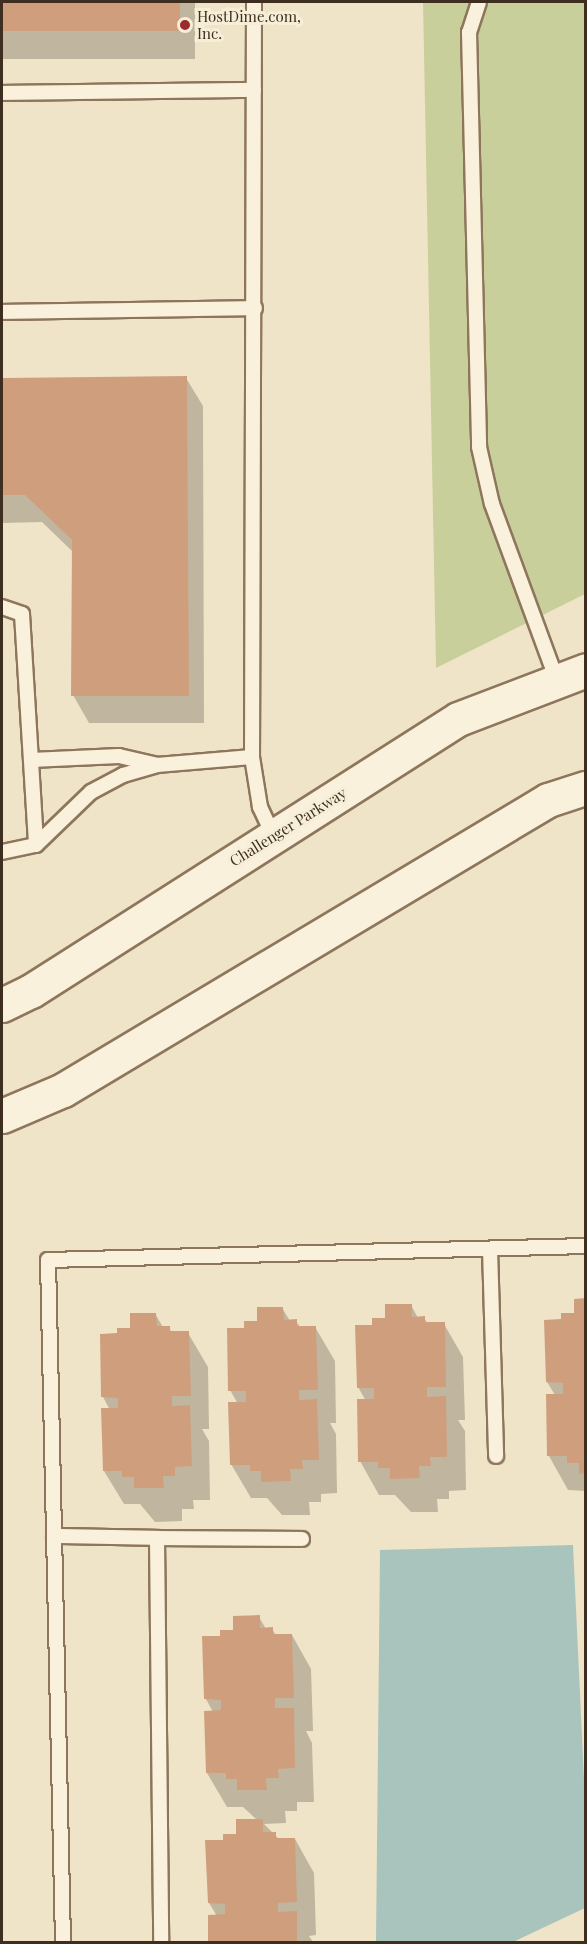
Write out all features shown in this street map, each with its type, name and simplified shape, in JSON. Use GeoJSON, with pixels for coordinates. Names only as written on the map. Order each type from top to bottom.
{"type":"FeatureCollection","features":[{"type":"Feature","properties":{"kind":"main road","name":"Challenger Parkway"},"geometry":{"type":"LineString","coordinates":[[2,1005],[31,991],[458,719],[571,676]]}},
{"type":"Feature","properties":{"kind":"main road"},"geometry":{"type":"LineString","coordinates":[[2,1116],[63,1090],[548,800],[585,788]]}},
{"type":"Feature","properties":{"kind":"lane"},"geometry":{"type":"LineString","coordinates":[[254,2],[255,308],[252,758],[260,807],[273,835]]}},
{"type":"Feature","properties":{"kind":"lane"},"geometry":{"type":"LineString","coordinates":[[479,2],[469,32],[479,447],[492,504],[571,676]]}},
{"type":"Feature","properties":{"kind":"lane"},"geometry":{"type":"LineString","coordinates":[[2,93],[254,90]]}},
{"type":"Feature","properties":{"kind":"lane"},"geometry":{"type":"LineString","coordinates":[[2,312],[255,308]]}},
{"type":"Feature","properties":{"kind":"lane"},"geometry":{"type":"LineString","coordinates":[[2,607],[22,614],[36,845]]}},
{"type":"Feature","properties":{"kind":"lane"},"geometry":{"type":"LineString","coordinates":[[31,760],[119,756],[157,765]]}},
{"type":"Feature","properties":{"kind":"lane"},"geometry":{"type":"LineString","coordinates":[[2,852],[36,845],[91,792],[123,775],[157,765],[252,758]]}},
{"type":"Feature","properties":{"kind":"lane"},"geometry":{"type":"LineString","coordinates":[[63,1942],[48,1260],[585,1246]]}},
{"type":"Feature","properties":{"kind":"lane"},"geometry":{"type":"LineString","coordinates":[[490,1249],[496,1456]]}},
{"type":"Feature","properties":{"kind":"lane"},"geometry":{"type":"LineString","coordinates":[[54,1536],[302,1539]]}},
{"type":"Feature","properties":{"kind":"lane"},"geometry":{"type":"LineString","coordinates":[[157,1538],[161,1942]]}},
{"type":"Feature","properties":{"kind":"green space"},"geometry":{"type":"Polygon","coordinates":[[[423,2],[586,2],[585,594],[436,668],[423,2]]]}},
{"type":"Feature","properties":{"kind":"water"},"geometry":{"type":"Polygon","coordinates":[[[573,1545],[585,1801],[585,1908],[513,1942],[376,1942],[380,1550],[573,1545]]]}},
{"type":"Feature","properties":{"kind":"building"},"geometry":{"type":"Polygon","coordinates":[[[2,2],[180,2],[180,31],[2,31],[2,2]]]}},
{"type":"Feature","properties":{"kind":"building"},"geometry":{"type":"Polygon","coordinates":[[[187,376],[189,696],[71,696],[72,540],[25,495],[2,495],[2,378],[187,376]]]}},
{"type":"Feature","properties":{"kind":"building"},"geometry":{"type":"Polygon","coordinates":[[[586,1298],[586,1473],[579,1474],[579,1463],[567,1463],[567,1456],[547,1456],[546,1394],[563,1394],[563,1383],[546,1382],[544,1320],[561,1319],[561,1313],[574,1313],[574,1299],[586,1298]]]}},
{"type":"Feature","properties":{"kind":"building"},"geometry":{"type":"Polygon","coordinates":[[[385,1304],[412,1304],[412,1317],[425,1316],[425,1322],[445,1322],[446,1387],[427,1387],[427,1397],[446,1396],[447,1457],[430,1457],[431,1466],[419,1466],[420,1478],[390,1479],[390,1468],[378,1468],[378,1462],[358,1462],[357,1399],[374,1399],[374,1388],[357,1388],[355,1325],[372,1325],[372,1318],[385,1318],[385,1304]]]}},
{"type":"Feature","properties":{"kind":"building"},"geometry":{"type":"Polygon","coordinates":[[[257,1307],[283,1307],[284,1320],[297,1319],[297,1326],[316,1326],[318,1390],[299,1390],[299,1400],[317,1399],[319,1460],[302,1460],[303,1469],[290,1469],[291,1481],[261,1482],[261,1471],[250,1471],[250,1465],[230,1465],[228,1402],[246,1402],[246,1391],[228,1391],[227,1328],[244,1328],[244,1321],[257,1321],[257,1307]]]}},
{"type":"Feature","properties":{"kind":"building"},"geometry":{"type":"Polygon","coordinates":[[[130,1313],[156,1313],[157,1326],[170,1326],[170,1331],[189,1331],[191,1396],[172,1396],[172,1406],[190,1405],[192,1466],[175,1467],[175,1476],[163,1476],[164,1488],[134,1488],[134,1477],[122,1477],[122,1471],[103,1471],[101,1408],[118,1408],[118,1398],[101,1397],[100,1334],[117,1333],[117,1328],[130,1328],[130,1313]]]}},
{"type":"Feature","properties":{"kind":"building"},"geometry":{"type":"Polygon","coordinates":[[[260,1615],[260,1628],[273,1627],[273,1634],[292,1634],[294,1698],[275,1698],[275,1708],[294,1708],[295,1768],[278,1769],[279,1778],[266,1778],[267,1790],[237,1790],[237,1779],[226,1779],[226,1773],[206,1773],[204,1711],[221,1710],[221,1700],[204,1699],[202,1636],[220,1636],[220,1630],[233,1630],[233,1616],[260,1615]]]}},
{"type":"Feature","properties":{"kind":"building"},"geometry":{"type":"Polygon","coordinates":[[[236,1819],[263,1819],[263,1832],[276,1832],[276,1838],[295,1838],[297,1902],[278,1903],[278,1912],[297,1911],[297,1942],[208,1942],[208,1915],[225,1914],[225,1904],[208,1903],[205,1840],[223,1840],[223,1834],[236,1834],[236,1819]]]}},
{"type":"Feature","properties":{"kind":"place","name":"HostDime.com, Inc."},"geometry":{"type":"Point","coordinates":[185,25]}}]}
